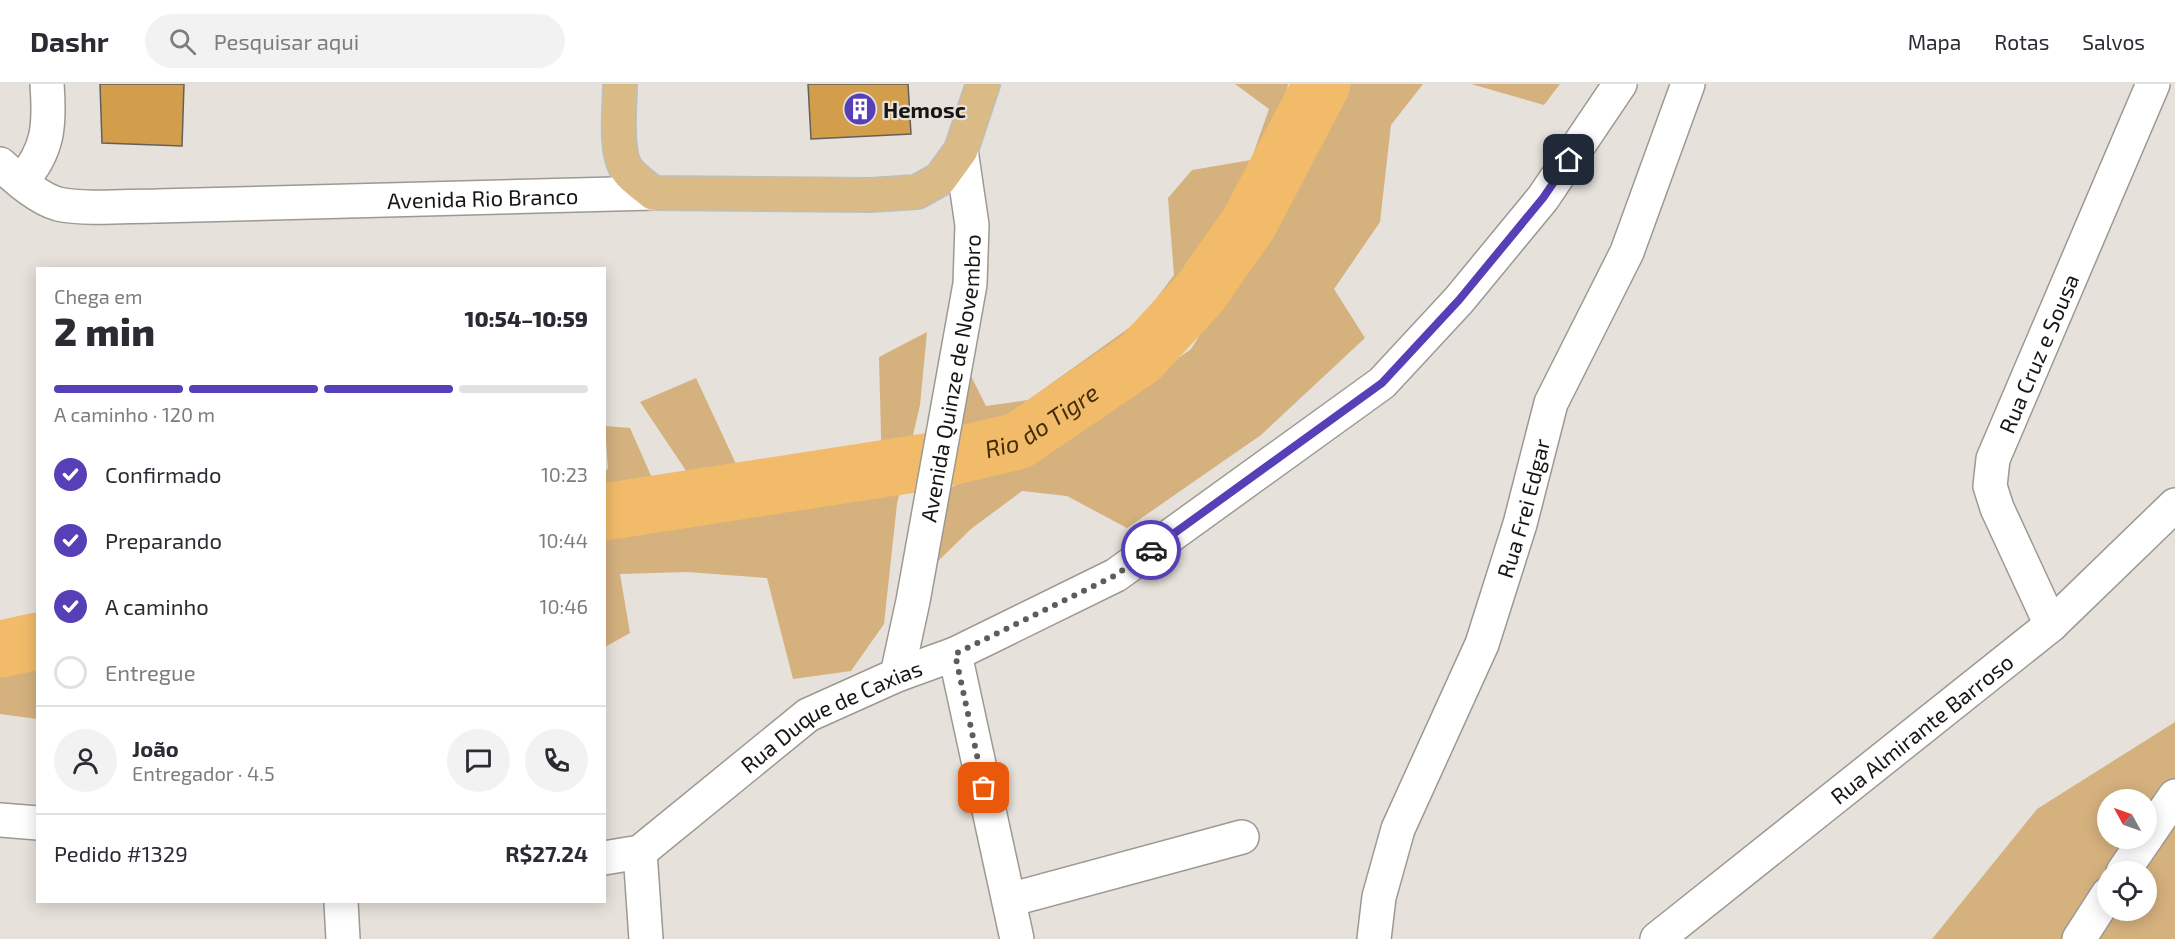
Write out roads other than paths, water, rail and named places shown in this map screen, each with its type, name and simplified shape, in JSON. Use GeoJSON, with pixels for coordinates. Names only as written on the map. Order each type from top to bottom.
{"type":"FeatureCollection","features":[{"type":"Feature","properties":{"kind":"main road"},"geometry":{"type":"LineString","coordinates":[[620,84],[621,152],[624,164],[629,173],[653,193]]}},
{"type":"Feature","properties":{"kind":"main road","name":"Avenida Quinze de Novembro"},"geometry":{"type":"LineString","coordinates":[[961,150],[983,84]]}},
{"type":"Feature","properties":{"kind":"main road","name":"Avenida Rio Branco"},"geometry":{"type":"LineString","coordinates":[[653,193],[870,195],[917,192],[940,179],[961,150]]}},
{"type":"Feature","properties":{"kind":"street"},"geometry":{"type":"LineString","coordinates":[[11,173],[32,170],[46,137],[50,116],[47,84]]}},
{"type":"Feature","properties":{"kind":"street","name":"Rua Duque de Caxias"},"geometry":{"type":"LineString","coordinates":[[606,858],[640,852],[808,715],[897,675],[955,654],[1116,575],[1382,383],[1459,300],[1543,198],[1620,84]]}},
{"type":"Feature","properties":{"kind":"street","name":"Rua Frei Edgar"},"geometry":{"type":"LineString","coordinates":[[1374,939],[1379,897],[1398,829],[1482,644],[1520,524],[1551,403],[1627,252],[1688,84]]}},
{"type":"Feature","properties":{"kind":"street"},"geometry":{"type":"LineString","coordinates":[[2153,84],[2175,93]]}},
{"type":"Feature","properties":{"kind":"street","name":"Rua Cruz e Sousa"},"geometry":{"type":"LineString","coordinates":[[2051,625],[1997,508],[1990,486],[1993,459],[2153,84]]}},
{"type":"Feature","properties":{"kind":"street","name":"Avenida Quinze de Novembro"},"geometry":{"type":"LineString","coordinates":[[897,675],[913,601],[970,284],[972,225],[961,150]]}},
{"type":"Feature","properties":{"kind":"street","name":"Avenida Rio Branco"},"geometry":{"type":"LineString","coordinates":[[11,173],[56,203],[76,206],[157,206],[653,193]]}},
{"type":"Feature","properties":{"kind":"street","name":"Rua Almirante Barroso"},"geometry":{"type":"LineString","coordinates":[[1657,939],[2051,625],[2175,505]]}},
{"type":"Feature","properties":{"kind":"street"},"geometry":{"type":"LineString","coordinates":[[955,654],[1017,939]]}},
{"type":"Feature","properties":{"kind":"street"},"geometry":{"type":"LineString","coordinates":[[2157,822],[2175,796]]}},
{"type":"Feature","properties":{"kind":"street"},"geometry":{"type":"LineString","coordinates":[[0,820],[36,823]]}},
{"type":"Feature","properties":{"kind":"street"},"geometry":{"type":"LineString","coordinates":[[1009,900],[1242,837]]}},
{"type":"Feature","properties":{"kind":"street"},"geometry":{"type":"LineString","coordinates":[[640,852],[646,939]]}},
{"type":"Feature","properties":{"kind":"street"},"geometry":{"type":"LineString","coordinates":[[341,903],[343,939]]}},
{"type":"Feature","properties":{"kind":"street"},"geometry":{"type":"LineString","coordinates":[[2079,939],[2097,911]]}},
{"type":"Feature","properties":{"kind":"waterway","name":"Rio do Tigre"},"geometry":{"type":"LineString","coordinates":[[606,512],[933,461],[1018,441],[1140,358],[1200,293],[1249,223],[1322,84]]}},
{"type":"Feature","properties":{"kind":"waterway","name":"Rio do Tigre"},"geometry":{"type":"LineString","coordinates":[[0,649],[36,641]]}},
{"type":"Feature","properties":{"kind":"place","name":"Hemosc"},"geometry":{"type":"Point","coordinates":[860,109]}}]}
